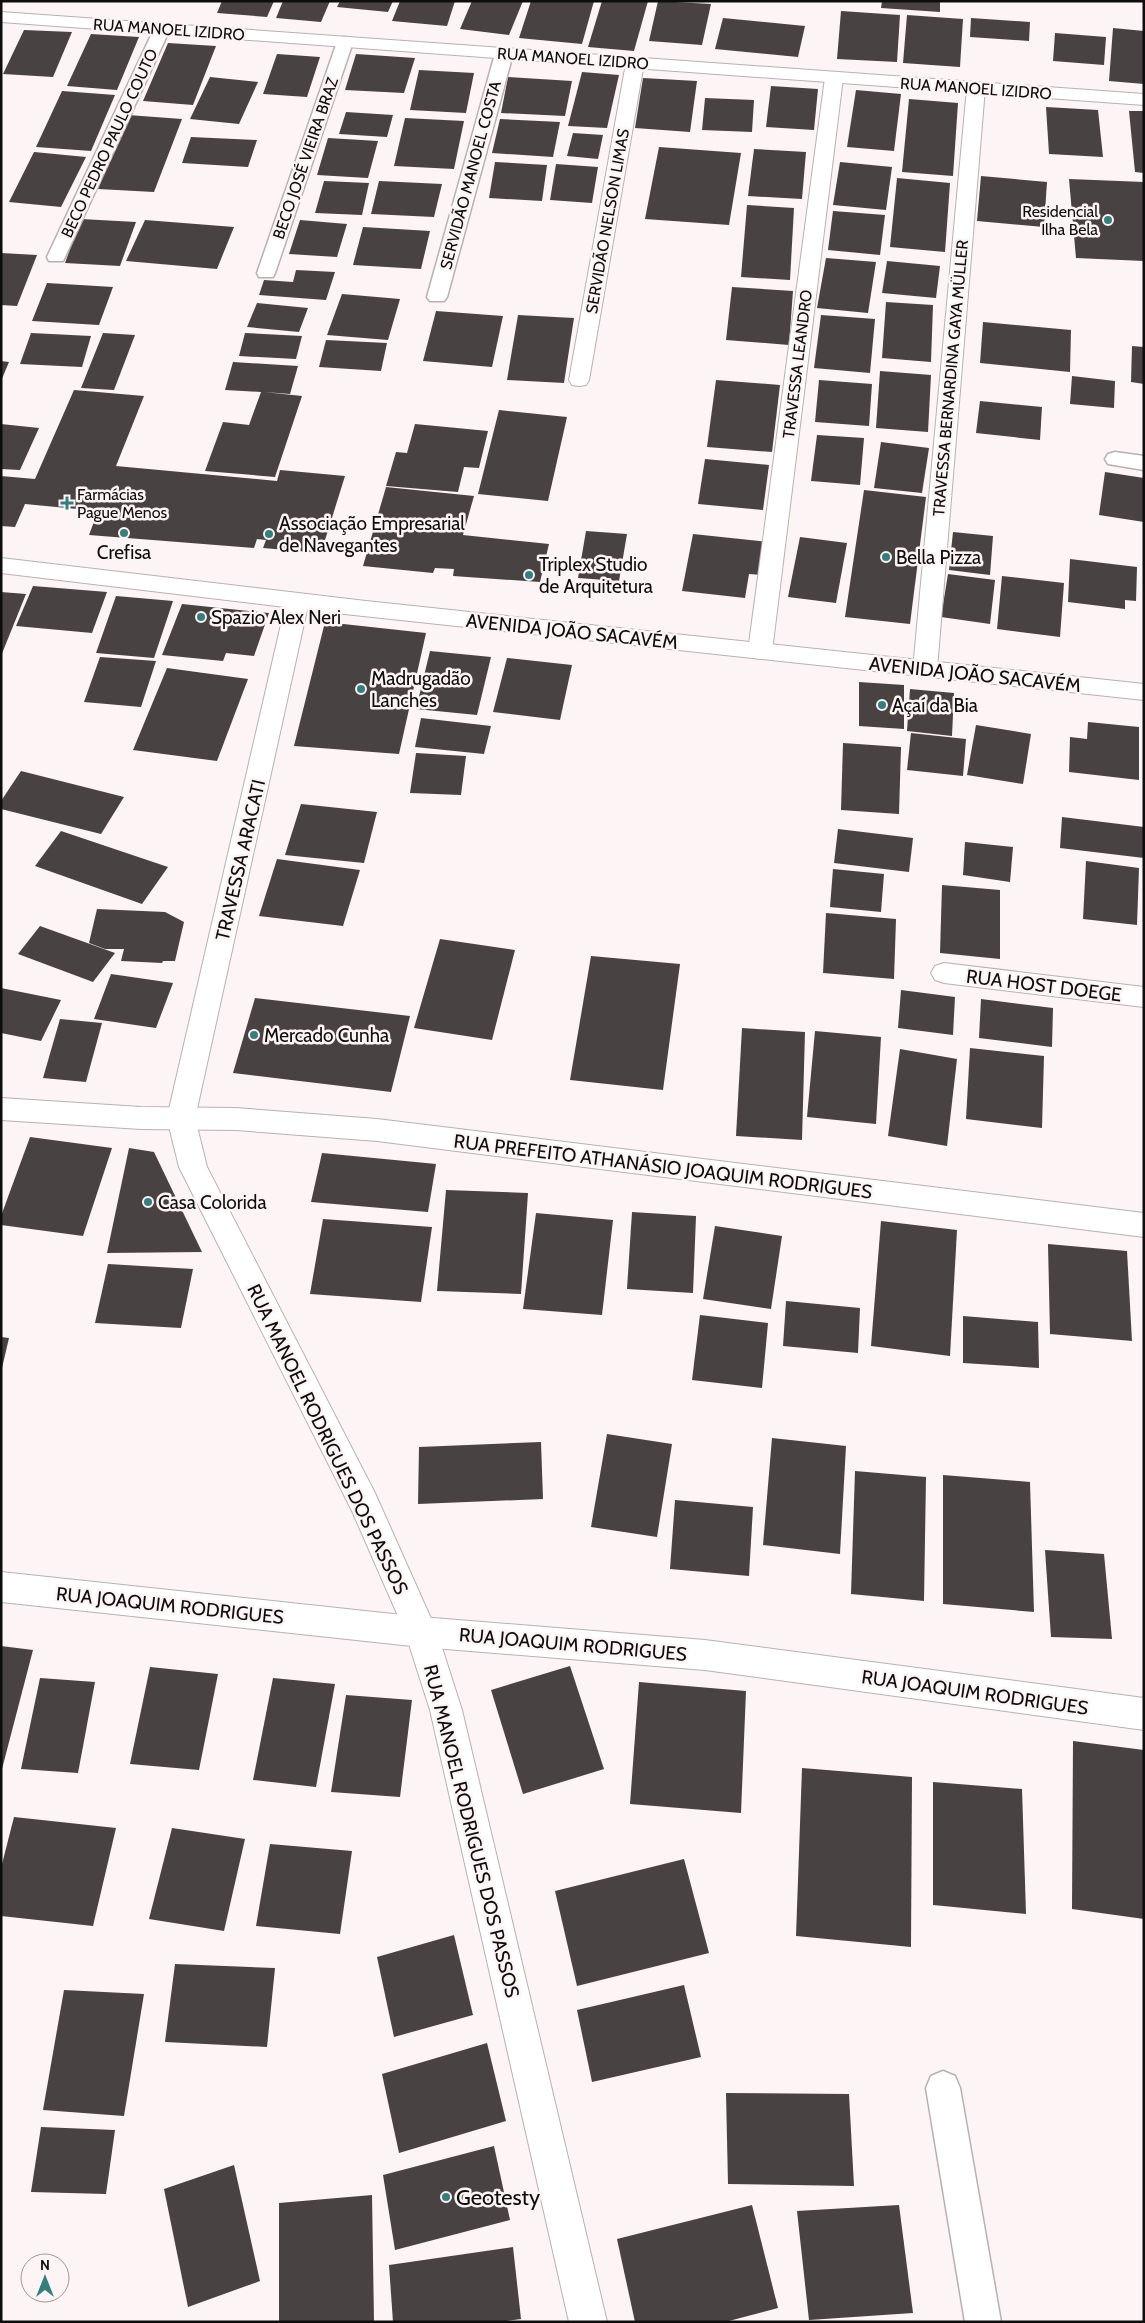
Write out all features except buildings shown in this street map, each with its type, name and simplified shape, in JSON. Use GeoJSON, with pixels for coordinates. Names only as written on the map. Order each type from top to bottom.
{"type":"FeatureCollection","features":[{"type":"Feature","properties":{"kind":"street","name":"RUA MANOEL IZIDRO"},"geometry":{"type":"LineString","coordinates":[[1,17],[1144,100]]}},
{"type":"Feature","properties":{"kind":"street","name":"SERVIDÃO NELSON LIMAS"},"geometry":{"type":"LineString","coordinates":[[579,380],[635,63]]}},
{"type":"Feature","properties":{"kind":"street","name":"TRAVESSA LEANDRO"},"geometry":{"type":"LineString","coordinates":[[760,651],[834,78]]}},
{"type":"Feature","properties":{"kind":"street","name":"TRAVESSA BERNARDINA GAYA MÜLLER"},"geometry":{"type":"LineString","coordinates":[[925,669],[976,88]]}},
{"type":"Feature","properties":{"kind":"street","name":"AVENIDA JOÃO SACAVÉM"},"geometry":{"type":"LineString","coordinates":[[1,565],[298,601],[1144,692]]}},
{"type":"Feature","properties":{"kind":"street","name":"TRAVESSA ARACATI"},"geometry":{"type":"LineString","coordinates":[[181,1118],[298,601]]}},
{"type":"Feature","properties":{"kind":"street","name":"RUA HOST DOEGE"},"geometry":{"type":"LineString","coordinates":[[944,973],[1144,997]]}},
{"type":"Feature","properties":{"kind":"street","name":"RUA PREFEITO ATHANÁSIO JOAQUIM RODRIGUES"},"geometry":{"type":"LineString","coordinates":[[1,1109],[141,1118],[236,1119],[377,1130],[1144,1225]]}},
{"type":"Feature","properties":{"kind":"street","name":"RUA MANOEL RODRIGUES DOS PASSOS"},"geometry":{"type":"LineString","coordinates":[[181,1118],[193,1167],[364,1503],[421,1632],[446,1710],[588,2322]]}},
{"type":"Feature","properties":{"kind":"street","name":"RUA JOAQUIM RODRIGUES"},"geometry":{"type":"LineString","coordinates":[[1,1586],[421,1632],[705,1655],[1144,1714]]}},
{"type":"Feature","properties":{"kind":"lane","name":"BECO PEDRO PAULO COUTO"},"geometry":{"type":"LineString","coordinates":[[56,257],[162,29]]}},
{"type":"Feature","properties":{"kind":"lane","name":"BECO JOSÉ VIEIRA BRAZ"},"geometry":{"type":"LineString","coordinates":[[266,273],[345,42]]}},
{"type":"Feature","properties":{"kind":"lane","name":"SERVIDÃO MANOEL COSTA"},"geometry":{"type":"LineString","coordinates":[[436,297],[504,54]]}},
{"type":"Feature","properties":{"kind":"lane"},"geometry":{"type":"LineString","coordinates":[[1115,459],[1144,462]]}},
{"type":"Feature","properties":{"kind":"lane"},"geometry":{"type":"LineString","coordinates":[[944,2088],[982,2322]]}},
{"type":"Feature","properties":{"kind":"place","name":"Residencial Ilha Bela"},"geometry":{"type":"Point","coordinates":[1108,220]}},
{"type":"Feature","properties":{"kind":"place","name":"Farmácias Pague Menos"},"geometry":{"type":"Point","coordinates":[67,503]}},
{"type":"Feature","properties":{"kind":"place","name":"Crefisa"},"geometry":{"type":"Point","coordinates":[124,533]}},
{"type":"Feature","properties":{"kind":"place","name":"Associação Empresarial de Navegantes"},"geometry":{"type":"Point","coordinates":[269,534]}},
{"type":"Feature","properties":{"kind":"place","name":"Bella Pizza"},"geometry":{"type":"Point","coordinates":[886,557]}},
{"type":"Feature","properties":{"kind":"place","name":"Triplex Studio de Arquitetura"},"geometry":{"type":"Point","coordinates":[529,575]}},
{"type":"Feature","properties":{"kind":"place","name":"Spazio Alex Neri"},"geometry":{"type":"Point","coordinates":[201,617]}},
{"type":"Feature","properties":{"kind":"place","name":"Madrugadão Lanches"},"geometry":{"type":"Point","coordinates":[361,689]}},
{"type":"Feature","properties":{"kind":"place","name":"Açaí da Bia"},"geometry":{"type":"Point","coordinates":[882,705]}},
{"type":"Feature","properties":{"kind":"place","name":"Mercado Cunha"},"geometry":{"type":"Point","coordinates":[254,1035]}},
{"type":"Feature","properties":{"kind":"place","name":"Casa Colorida"},"geometry":{"type":"Point","coordinates":[148,1202]}},
{"type":"Feature","properties":{"kind":"place","name":"Geotesty"},"geometry":{"type":"Point","coordinates":[446,2197]}}]}
